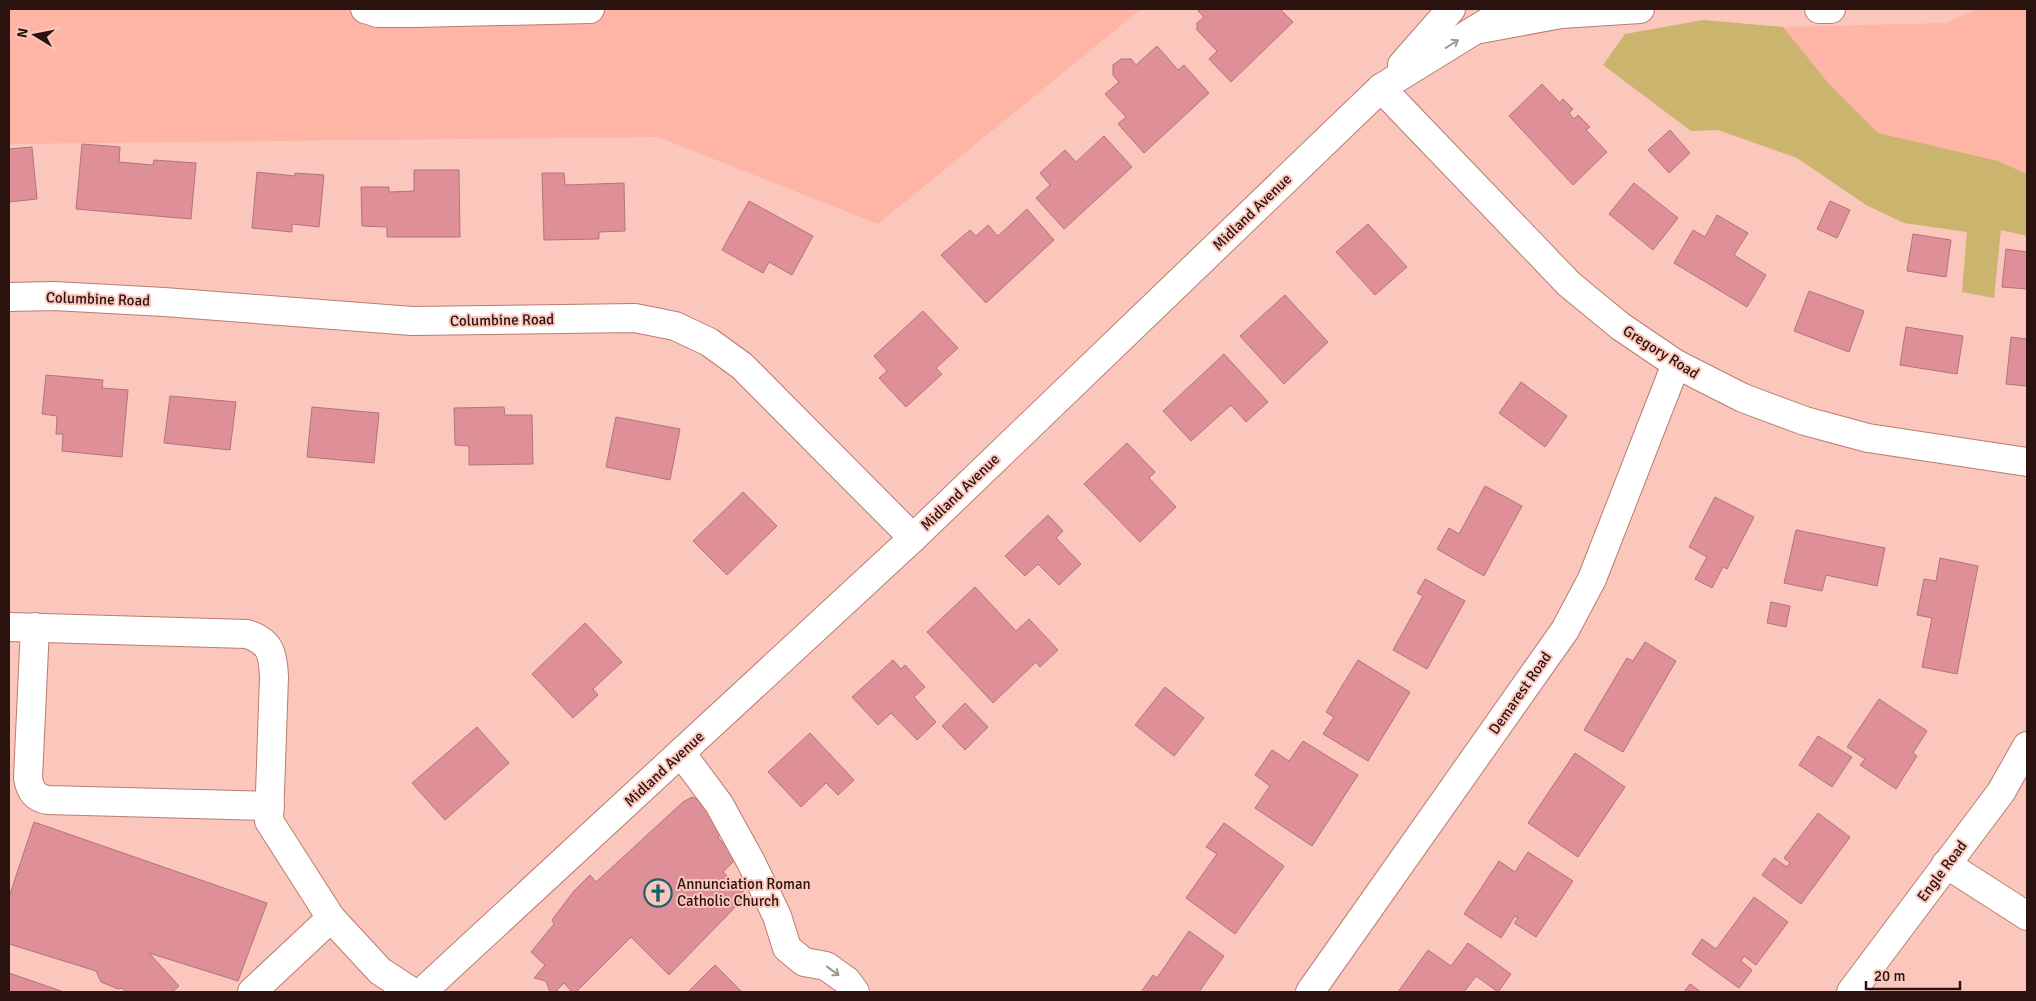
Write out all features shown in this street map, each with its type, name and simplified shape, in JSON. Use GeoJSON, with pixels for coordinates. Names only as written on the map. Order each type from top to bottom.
{"type":"FeatureCollection","features":[{"type":"Feature","properties":{"kind":"main road"},"geometry":{"type":"LineString","coordinates":[[365,9],[378,13],[590,9]]}},
{"type":"Feature","properties":{"kind":"main road"},"geometry":{"type":"LineString","coordinates":[[1381,88],[1451,9]]}},
{"type":"Feature","properties":{"kind":"main road","name":"Midland Avenue"},"geometry":{"type":"LineString","coordinates":[[422,992],[913,538],[1381,88],[1509,9]]}},
{"type":"Feature","properties":{"kind":"main road"},"geometry":{"type":"LineString","coordinates":[[1475,30],[1561,14],[1640,9]]}},
{"type":"Feature","properties":{"kind":"main road"},"geometry":{"type":"LineString","coordinates":[[1819,9],[1831,9]]}},
{"type":"Feature","properties":{"kind":"main road","name":"Gregory Road"},"geometry":{"type":"LineString","coordinates":[[1381,88],[1569,284],[1620,326],[1676,364],[1743,398],[1805,421],[1868,438],[2027,462]]}},
{"type":"Feature","properties":{"kind":"main road","name":"Columbine Road"},"geometry":{"type":"LineString","coordinates":[[9,297],[54,296],[164,302],[412,321],[635,318],[675,326],[710,342],[742,366],[913,538]]}},
{"type":"Feature","properties":{"kind":"main road","name":"Demarest Road"},"geometry":{"type":"LineString","coordinates":[[1310,992],[1565,630],[1592,579],[1676,364]]}},
{"type":"Feature","properties":{"kind":"main road"},"geometry":{"type":"LineString","coordinates":[[9,627],[247,634],[264,642],[274,657],[269,821],[331,918],[380,971],[412,992]]}},
{"type":"Feature","properties":{"kind":"main road"},"geometry":{"type":"LineString","coordinates":[[35,627],[28,778],[31,790],[35,796],[48,800],[270,806]]}},
{"type":"Feature","properties":{"kind":"main road","name":"Engle Road"},"geometry":{"type":"LineString","coordinates":[[1851,992],[2001,792],[2027,746]]}},
{"type":"Feature","properties":{"kind":"main road"},"geometry":{"type":"LineString","coordinates":[[681,753],[719,804],[751,862],[777,916],[787,948],[804,962],[826,966],[847,981],[856,992]]}},
{"type":"Feature","properties":{"kind":"main road"},"geometry":{"type":"LineString","coordinates":[[1946,864],[2027,916]]}},
{"type":"Feature","properties":{"kind":"main road"},"geometry":{"type":"LineString","coordinates":[[252,992],[331,918]]}},
{"type":"Feature","properties":{"kind":"shaded area"},"geometry":{"type":"Polygon","coordinates":[[[9,9],[1141,9],[878,224],[658,137],[9,144],[9,9]]]}},
{"type":"Feature","properties":{"kind":"shaded area"},"geometry":{"type":"Polygon","coordinates":[[[1976,9],[2027,9],[2027,174],[1998,161],[1878,133],[1829,84],[1783,27],[1946,23],[1976,9]]]}},
{"type":"Feature","properties":{"kind":"shaded area"},"geometry":{"type":"Polygon","coordinates":[[[1703,20],[1783,27],[1829,84],[1878,133],[1998,161],[2027,174],[2027,236],[2001,230],[1994,298],[1962,292],[1967,232],[1904,223],[1866,205],[1797,158],[1718,130],[1691,131],[1603,65],[1625,34],[1703,20]]]}},
{"type":"Feature","properties":{"kind":"building"},"geometry":{"type":"Polygon","coordinates":[[[1200,9],[1280,9],[1293,22],[1231,82],[1209,59],[1217,51],[1197,30],[1197,23],[1204,17],[1198,11],[1200,9]]]}},
{"type":"Feature","properties":{"kind":"building"},"geometry":{"type":"Polygon","coordinates":[[[1157,46],[1178,70],[1184,65],[1209,93],[1144,153],[1118,124],[1126,117],[1105,94],[1119,82],[1113,75],[1113,65],[1121,59],[1131,59],[1136,65],[1157,46]]]}},
{"type":"Feature","properties":{"kind":"building"},"geometry":{"type":"Polygon","coordinates":[[[1542,84],[1560,103],[1563,99],[1573,109],[1569,113],[1574,119],[1578,115],[1590,127],[1586,130],[1607,152],[1573,185],[1509,116],[1542,84]]]}},
{"type":"Feature","properties":{"kind":"building"},"geometry":{"type":"Polygon","coordinates":[[[1670,130],[1690,153],[1669,173],[1648,150],[1670,130]]]}},
{"type":"Feature","properties":{"kind":"building"},"geometry":{"type":"Polygon","coordinates":[[[1104,136],[1132,167],[1064,229],[1036,198],[1050,185],[1040,173],[1065,150],[1076,162],[1104,136]]]}},
{"type":"Feature","properties":{"kind":"building"},"geometry":{"type":"Polygon","coordinates":[[[82,144],[120,147],[119,162],[153,165],[154,160],[196,163],[191,219],[76,209],[82,144]]]}},
{"type":"Feature","properties":{"kind":"building"},"geometry":{"type":"Polygon","coordinates":[[[32,147],[37,199],[9,202],[9,149],[32,147]]]}},
{"type":"Feature","properties":{"kind":"building"},"geometry":{"type":"Polygon","coordinates":[[[414,170],[459,170],[460,237],[387,237],[387,227],[362,226],[361,187],[389,187],[389,192],[414,191],[414,170]]]}},
{"type":"Feature","properties":{"kind":"building"},"geometry":{"type":"Polygon","coordinates":[[[257,172],[295,176],[295,173],[324,175],[319,227],[292,224],[292,232],[252,228],[257,172]]]}},
{"type":"Feature","properties":{"kind":"building"},"geometry":{"type":"Polygon","coordinates":[[[542,173],[564,173],[565,185],[624,183],[625,231],[599,232],[599,239],[544,240],[542,173]]]}},
{"type":"Feature","properties":{"kind":"building"},"geometry":{"type":"Polygon","coordinates":[[[1634,183],[1678,218],[1653,250],[1609,214],[1634,183]]]}},
{"type":"Feature","properties":{"kind":"building"},"geometry":{"type":"Polygon","coordinates":[[[749,201],[813,236],[792,275],[769,262],[763,273],[722,250],[749,201]]]}},
{"type":"Feature","properties":{"kind":"building"},"geometry":{"type":"Polygon","coordinates":[[[1830,201],[1850,210],[1837,238],[1817,229],[1830,201]]]}},
{"type":"Feature","properties":{"kind":"building"},"geometry":{"type":"Polygon","coordinates":[[[1027,209],[1054,240],[986,303],[941,255],[970,230],[976,236],[988,225],[998,236],[1027,209]]]}},
{"type":"Feature","properties":{"kind":"building"},"geometry":{"type":"Polygon","coordinates":[[[1717,215],[1748,233],[1734,255],[1766,275],[1747,307],[1674,263],[1693,230],[1705,237],[1717,215]]]}},
{"type":"Feature","properties":{"kind":"building"},"geometry":{"type":"Polygon","coordinates":[[[1368,224],[1407,267],[1375,295],[1336,252],[1368,224]]]}},
{"type":"Feature","properties":{"kind":"building"},"geometry":{"type":"Polygon","coordinates":[[[1913,234],[1951,240],[1946,277],[1907,271],[1913,234]]]}},
{"type":"Feature","properties":{"kind":"building"},"geometry":{"type":"Polygon","coordinates":[[[2006,249],[2027,252],[2027,289],[2002,287],[2006,249]]]}},
{"type":"Feature","properties":{"kind":"building"},"geometry":{"type":"Polygon","coordinates":[[[1809,291],[1864,311],[1849,352],[1794,331],[1809,291]]]}},
{"type":"Feature","properties":{"kind":"building"},"geometry":{"type":"Polygon","coordinates":[[[1285,295],[1328,342],[1284,384],[1240,336],[1285,295]]]}},
{"type":"Feature","properties":{"kind":"building"},"geometry":{"type":"Polygon","coordinates":[[[923,311],[958,348],[936,368],[942,374],[906,407],[879,378],[887,371],[874,356],[923,311]]]}},
{"type":"Feature","properties":{"kind":"building"},"geometry":{"type":"Polygon","coordinates":[[[1906,327],[1963,336],[1957,374],[1900,365],[1906,327]]]}},
{"type":"Feature","properties":{"kind":"building"},"geometry":{"type":"Polygon","coordinates":[[[2011,337],[2027,339],[2027,386],[2006,384],[2011,337]]]}},
{"type":"Feature","properties":{"kind":"building"},"geometry":{"type":"Polygon","coordinates":[[[1224,354],[1268,402],[1246,422],[1231,405],[1191,441],[1163,411],[1224,354]]]}},
{"type":"Feature","properties":{"kind":"building"},"geometry":{"type":"Polygon","coordinates":[[[46,375],[103,380],[102,388],[128,390],[122,457],[62,451],[63,434],[56,434],[57,416],[42,414],[46,375]]]}},
{"type":"Feature","properties":{"kind":"building"},"geometry":{"type":"Polygon","coordinates":[[[1521,382],[1567,416],[1545,447],[1499,413],[1521,382]]]}},
{"type":"Feature","properties":{"kind":"building"},"geometry":{"type":"Polygon","coordinates":[[[170,396],[236,402],[230,450],[164,443],[170,396]]]}},
{"type":"Feature","properties":{"kind":"building"},"geometry":{"type":"Polygon","coordinates":[[[312,407],[379,413],[374,463],[307,457],[312,407]]]}},
{"type":"Feature","properties":{"kind":"building"},"geometry":{"type":"Polygon","coordinates":[[[504,407],[505,415],[532,415],[533,464],[469,465],[469,446],[455,445],[454,408],[504,407]]]}},
{"type":"Feature","properties":{"kind":"building"},"geometry":{"type":"Polygon","coordinates":[[[616,417],[680,429],[670,480],[606,467],[616,417]]]}},
{"type":"Feature","properties":{"kind":"building"},"geometry":{"type":"Polygon","coordinates":[[[1127,443],[1155,472],[1149,478],[1176,507],[1140,542],[1084,484],[1127,443]]]}},
{"type":"Feature","properties":{"kind":"building"},"geometry":{"type":"Polygon","coordinates":[[[1485,486],[1522,506],[1484,576],[1437,549],[1449,528],[1459,534],[1485,486]]]}},
{"type":"Feature","properties":{"kind":"building"},"geometry":{"type":"Polygon","coordinates":[[[743,492],[777,526],[727,575],[693,541],[743,492]]]}},
{"type":"Feature","properties":{"kind":"building"},"geometry":{"type":"Polygon","coordinates":[[[1715,497],[1754,517],[1727,569],[1723,567],[1712,588],[1695,579],[1707,557],[1689,547],[1715,497]]]}},
{"type":"Feature","properties":{"kind":"building"},"geometry":{"type":"Polygon","coordinates":[[[1048,515],[1063,531],[1056,538],[1081,564],[1059,585],[1038,564],[1025,576],[1005,556],[1048,515]]]}},
{"type":"Feature","properties":{"kind":"building"},"geometry":{"type":"Polygon","coordinates":[[[1796,530],[1885,548],[1877,586],[1826,575],[1822,591],[1784,583],[1796,530]]]}},
{"type":"Feature","properties":{"kind":"building"},"geometry":{"type":"Polygon","coordinates":[[[1940,558],[1978,566],[1957,674],[1922,667],[1932,618],[1917,615],[1924,579],[1936,581],[1940,558]]]}},
{"type":"Feature","properties":{"kind":"building"},"geometry":{"type":"Polygon","coordinates":[[[1425,579],[1465,601],[1427,669],[1393,650],[1423,596],[1417,593],[1425,579]]]}},
{"type":"Feature","properties":{"kind":"building"},"geometry":{"type":"Polygon","coordinates":[[[975,587],[1016,631],[1029,619],[1058,650],[1040,667],[1036,662],[993,703],[927,632],[975,587]]]}},
{"type":"Feature","properties":{"kind":"building"},"geometry":{"type":"Polygon","coordinates":[[[1771,602],[1790,606],[1786,627],[1767,623],[1771,602]]]}},
{"type":"Feature","properties":{"kind":"building"},"geometry":{"type":"Polygon","coordinates":[[[585,623],[622,662],[593,689],[598,695],[573,718],[532,674],[585,623]]]}},
{"type":"Feature","properties":{"kind":"building"},"geometry":{"type":"Polygon","coordinates":[[[1645,642],[1676,661],[1623,752],[1584,730],[1627,658],[1633,661],[1645,642]]]}},
{"type":"Feature","properties":{"kind":"building"},"geometry":{"type":"Polygon","coordinates":[[[893,660],[901,669],[905,665],[925,687],[914,697],[936,722],[917,740],[891,713],[878,725],[852,697],[893,660]]]}},
{"type":"Feature","properties":{"kind":"building"},"geometry":{"type":"Polygon","coordinates":[[[1358,660],[1410,692],[1368,761],[1323,734],[1334,717],[1326,712],[1358,660]]]}},
{"type":"Feature","properties":{"kind":"building"},"geometry":{"type":"Polygon","coordinates":[[[1165,687],[1204,718],[1174,756],[1135,725],[1165,687]]]}},
{"type":"Feature","properties":{"kind":"building"},"geometry":{"type":"Polygon","coordinates":[[[1879,699],[1927,731],[1913,753],[1917,756],[1896,789],[1860,765],[1865,759],[1847,747],[1879,699]]]}},
{"type":"Feature","properties":{"kind":"building"},"geometry":{"type":"Polygon","coordinates":[[[965,703],[988,727],[965,750],[942,726],[965,703]]]}},
{"type":"Feature","properties":{"kind":"building"},"geometry":{"type":"Polygon","coordinates":[[[477,727],[509,763],[445,820],[412,783],[477,727]]]}},
{"type":"Feature","properties":{"kind":"building"},"geometry":{"type":"Polygon","coordinates":[[[810,733],[854,780],[838,795],[826,783],[801,807],[768,772],[810,733]]]}},
{"type":"Feature","properties":{"kind":"building"},"geometry":{"type":"Polygon","coordinates":[[[1818,736],[1852,757],[1832,787],[1799,765],[1818,736]]]}},
{"type":"Feature","properties":{"kind":"building"},"geometry":{"type":"Polygon","coordinates":[[[1303,741],[1358,775],[1312,846],[1255,808],[1270,786],[1255,775],[1272,750],[1289,761],[1303,741]]]}},
{"type":"Feature","properties":{"kind":"building"},"geometry":{"type":"Polygon","coordinates":[[[1575,753],[1625,787],[1578,857],[1528,823],[1575,753]]]}},
{"type":"Feature","properties":{"kind":"building","name":"Annunciation Roman Catholic Church"},"geometry":{"type":"Polygon","coordinates":[[[692,797],[709,804],[721,831],[718,838],[738,857],[723,872],[747,895],[669,975],[631,937],[576,992],[572,992],[564,983],[555,992],[550,992],[546,981],[534,978],[545,965],[531,952],[554,924],[552,920],[574,891],[590,875],[596,882],[683,802],[692,797]]]}},
{"type":"Feature","properties":{"kind":"building"},"geometry":{"type":"Polygon","coordinates":[[[1818,813],[1850,837],[1801,904],[1762,875],[1774,858],[1787,867],[1790,863],[1784,858],[1818,813]]]}},
{"type":"Feature","properties":{"kind":"building"},"geometry":{"type":"Polygon","coordinates":[[[34,822],[267,903],[238,981],[149,953],[179,986],[172,992],[126,992],[122,988],[118,989],[101,982],[96,971],[9,944],[9,897],[34,822]]]}},
{"type":"Feature","properties":{"kind":"building"},"geometry":{"type":"Polygon","coordinates":[[[1224,823],[1284,866],[1235,934],[1186,898],[1217,854],[1206,847],[1224,823]]]}},
{"type":"Feature","properties":{"kind":"building"},"geometry":{"type":"Polygon","coordinates":[[[1528,852],[1573,881],[1536,937],[1514,923],[1518,918],[1515,916],[1501,938],[1464,914],[1499,861],[1515,872],[1528,852]]]}},
{"type":"Feature","properties":{"kind":"building"},"geometry":{"type":"Polygon","coordinates":[[[1754,897],[1788,922],[1756,965],[1744,956],[1741,961],[1752,970],[1739,988],[1692,954],[1702,939],[1716,949],[1754,897]]]}},
{"type":"Feature","properties":{"kind":"building"},"geometry":{"type":"Polygon","coordinates":[[[1189,931],[1224,956],[1199,992],[1141,992],[1153,975],[1157,978],[1189,931]]]}},
{"type":"Feature","properties":{"kind":"building"},"geometry":{"type":"Polygon","coordinates":[[[1468,943],[1511,974],[1498,992],[1476,976],[1464,992],[1398,992],[1428,950],[1451,966],[1468,943]]]}},
{"type":"Feature","properties":{"kind":"building"},"geometry":{"type":"Polygon","coordinates":[[[715,965],[742,992],[688,992],[715,965]]]}},
{"type":"Feature","properties":{"kind":"building"},"geometry":{"type":"Polygon","coordinates":[[[9,973],[64,992],[9,992],[9,973]]]}},
{"type":"Feature","properties":{"kind":"building"},"geometry":{"type":"Polygon","coordinates":[[[1690,984],[1701,992],[1684,992],[1690,984]]]}},
{"type":"Feature","properties":{"kind":"place","name":"Annunciation Roman Catholic Church"},"geometry":{"type":"Point","coordinates":[658,893]}}]}
